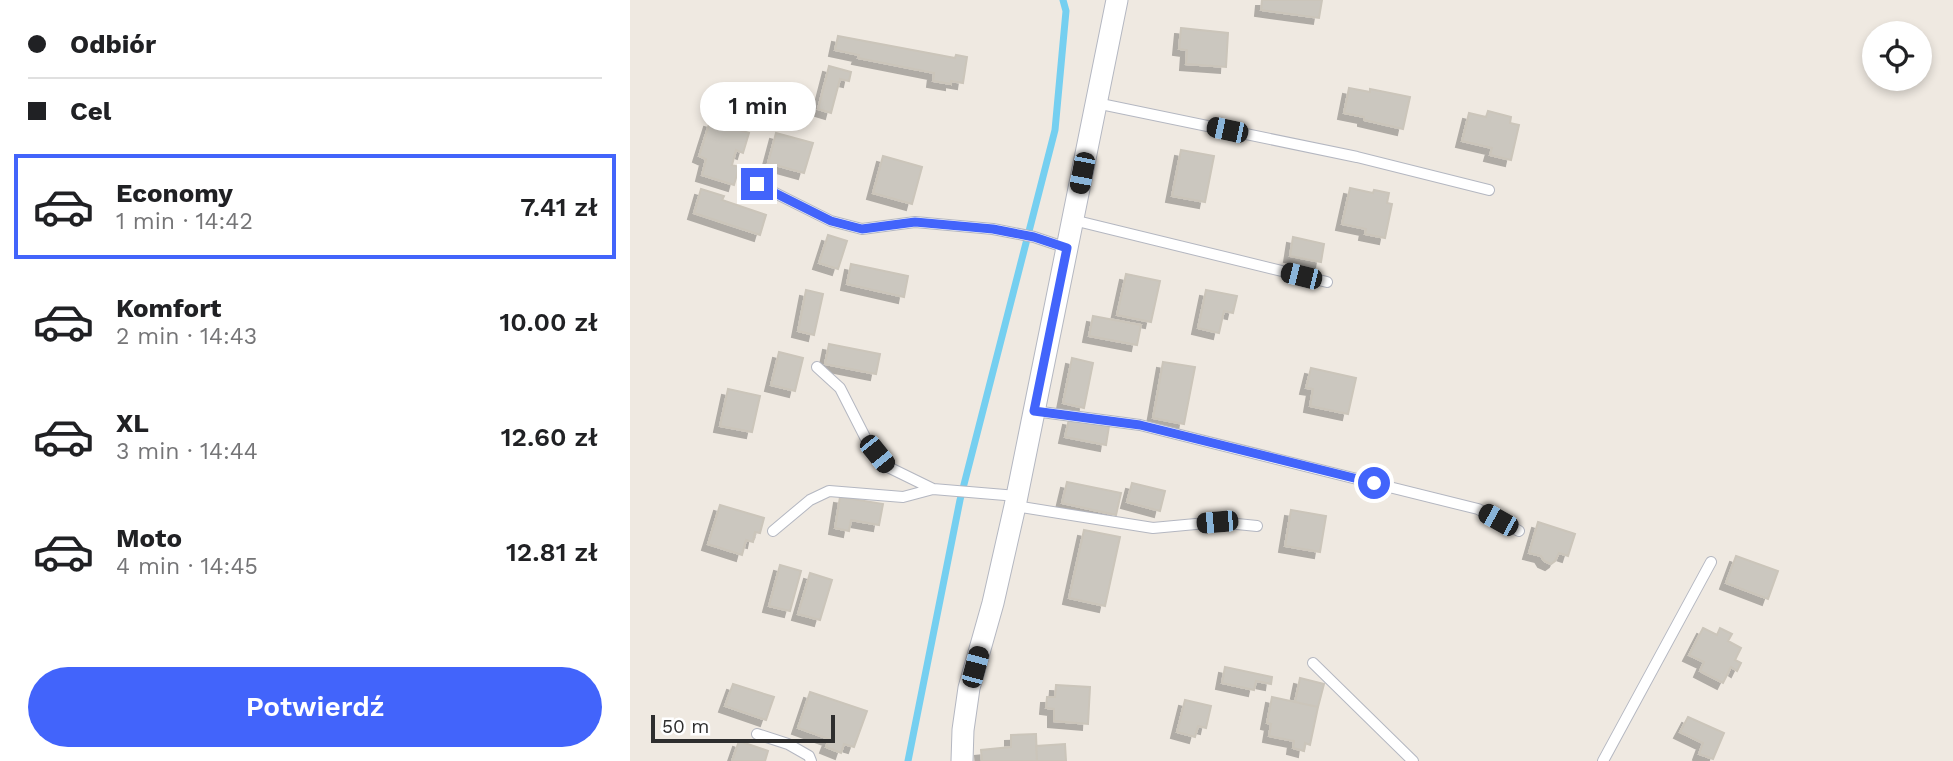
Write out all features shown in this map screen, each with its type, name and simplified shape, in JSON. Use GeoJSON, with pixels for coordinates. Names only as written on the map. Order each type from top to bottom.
{"type":"FeatureCollection","features":[{"type":"Feature","properties":{"kind":"street"},"geometry":{"type":"LineString","coordinates":[[962,761],[969,688],[993,603],[1016,501],[1117,0]]}},
{"type":"Feature","properties":{"kind":"lane"},"geometry":{"type":"LineString","coordinates":[[1096,103],[1357,157],[1489,190]]}},
{"type":"Feature","properties":{"kind":"lane"},"geometry":{"type":"LineString","coordinates":[[757,184],[831,221],[862,229],[915,222],[1014,232],[1067,248]]}},
{"type":"Feature","properties":{"kind":"lane"},"geometry":{"type":"LineString","coordinates":[[1073,220],[1327,282]]}},
{"type":"Feature","properties":{"kind":"lane"},"geometry":{"type":"LineString","coordinates":[[817,367],[840,388],[867,441],[888,467],[938,489],[985,494],[1153,528],[1217,522],[1257,526]]}},
{"type":"Feature","properties":{"kind":"lane"},"geometry":{"type":"LineString","coordinates":[[1034,411],[1140,425],[1478,509],[1519,531]]}},
{"type":"Feature","properties":{"kind":"lane"},"geometry":{"type":"LineString","coordinates":[[773,531],[810,500],[829,491],[903,497],[938,489]]}},
{"type":"Feature","properties":{"kind":"lane"},"geometry":{"type":"LineString","coordinates":[[1603,761],[1711,562]]}},
{"type":"Feature","properties":{"kind":"lane"},"geometry":{"type":"LineString","coordinates":[[1313,663],[1413,761]]}},
{"type":"Feature","properties":{"kind":"lane"},"geometry":{"type":"LineString","coordinates":[[757,734],[788,744],[809,756],[811,761]]}},
{"type":"Feature","properties":{"kind":"building"},"geometry":{"type":"Polygon","coordinates":[[[1262,0],[1322,0],[1319,18],[1261,10],[1262,0]]]}},
{"type":"Feature","properties":{"kind":"building"},"geometry":{"type":"Polygon","coordinates":[[[1181,28],[1228,33],[1226,67],[1186,64],[1187,50],[1179,49],[1181,28]]]}},
{"type":"Feature","properties":{"kind":"building"},"geometry":{"type":"Polygon","coordinates":[[[838,36],[955,58],[956,55],[967,57],[963,83],[933,81],[934,73],[858,58],[859,55],[835,50],[838,36]]]}},
{"type":"Feature","properties":{"kind":"building"},"geometry":{"type":"Polygon","coordinates":[[[829,66],[851,72],[849,81],[840,79],[831,113],[818,109],[829,66]]]}},
{"type":"Feature","properties":{"kind":"building"},"geometry":{"type":"Polygon","coordinates":[[[1349,88],[1410,97],[1403,129],[1344,113],[1349,88]]]}},
{"type":"Feature","properties":{"kind":"building"},"geometry":{"type":"Polygon","coordinates":[[[1488,111],[1511,117],[1510,123],[1519,125],[1511,160],[1490,155],[1492,148],[1462,141],[1469,113],[1486,117],[1488,111]]]}},
{"type":"Feature","properties":{"kind":"building"},"geometry":{"type":"Polygon","coordinates":[[[710,121],[749,133],[743,153],[736,150],[732,165],[739,167],[734,185],[702,175],[706,159],[699,156],[710,121]]]}},
{"type":"Feature","properties":{"kind":"building"},"geometry":{"type":"Polygon","coordinates":[[[776,133],[813,143],[804,173],[768,163],[776,133]]]}},
{"type":"Feature","properties":{"kind":"building"},"geometry":{"type":"Polygon","coordinates":[[[1181,150],[1214,156],[1205,202],[1172,196],[1181,150]]]}},
{"type":"Feature","properties":{"kind":"building"},"geometry":{"type":"Polygon","coordinates":[[[883,156],[922,167],[912,204],[873,193],[883,156]]]}},
{"type":"Feature","properties":{"kind":"building"},"geometry":{"type":"Polygon","coordinates":[[[1350,188],[1389,193],[1387,203],[1392,204],[1385,238],[1365,234],[1366,229],[1342,224],[1350,188]]]}},
{"type":"Feature","properties":{"kind":"building"},"geometry":{"type":"Polygon","coordinates":[[[701,189],[724,196],[722,200],[766,215],[760,235],[694,213],[701,189]]]}},
{"type":"Feature","properties":{"kind":"building"},"geometry":{"type":"Polygon","coordinates":[[[828,235],[847,241],[838,269],[819,263],[828,235]]]}},
{"type":"Feature","properties":{"kind":"building"},"geometry":{"type":"Polygon","coordinates":[[[1293,237],[1324,244],[1321,262],[1290,256],[1293,237]]]}},
{"type":"Feature","properties":{"kind":"building"},"geometry":{"type":"Polygon","coordinates":[[[851,264],[908,276],[904,297],[847,284],[851,264]]]}},
{"type":"Feature","properties":{"kind":"building"},"geometry":{"type":"Polygon","coordinates":[[[1126,274],[1160,281],[1151,322],[1117,315],[1126,274]]]}},
{"type":"Feature","properties":{"kind":"building"},"geometry":{"type":"Polygon","coordinates":[[[806,290],[823,294],[814,335],[798,331],[806,290]]]}},
{"type":"Feature","properties":{"kind":"building"},"geometry":{"type":"Polygon","coordinates":[[[1206,290],[1237,296],[1233,313],[1224,311],[1219,333],[1198,328],[1206,290]]]}},
{"type":"Feature","properties":{"kind":"building"},"geometry":{"type":"Polygon","coordinates":[[[1093,316],[1141,325],[1137,345],[1089,336],[1093,316]]]}},
{"type":"Feature","properties":{"kind":"building"},"geometry":{"type":"Polygon","coordinates":[[[829,344],[880,354],[876,374],[825,364],[829,344]]]}},
{"type":"Feature","properties":{"kind":"building"},"geometry":{"type":"Polygon","coordinates":[[[779,352],[803,358],[795,391],[771,385],[779,352]]]}},
{"type":"Feature","properties":{"kind":"building"},"geometry":{"type":"Polygon","coordinates":[[[1072,358],[1093,363],[1084,408],[1063,403],[1072,358]]]}},
{"type":"Feature","properties":{"kind":"building"},"geometry":{"type":"Polygon","coordinates":[[[1163,362],[1195,367],[1184,424],[1153,418],[1163,362]]]}},
{"type":"Feature","properties":{"kind":"building"},"geometry":{"type":"Polygon","coordinates":[[[1311,368],[1356,378],[1348,414],[1310,406],[1313,389],[1306,388],[1311,368]]]}},
{"type":"Feature","properties":{"kind":"building"},"geometry":{"type":"Polygon","coordinates":[[[728,389],[760,396],[752,432],[720,426],[728,389]]]}},
{"type":"Feature","properties":{"kind":"building"},"geometry":{"type":"Polygon","coordinates":[[[1069,419],[1109,426],[1106,445],[1065,437],[1069,419]]]}},
{"type":"Feature","properties":{"kind":"building"},"geometry":{"type":"Polygon","coordinates":[[[1067,482],[1121,493],[1116,515],[1062,503],[1067,482]]]}},
{"type":"Feature","properties":{"kind":"building"},"geometry":{"type":"Polygon","coordinates":[[[1132,483],[1165,491],[1160,511],[1127,502],[1132,483]]]}},
{"type":"Feature","properties":{"kind":"building"},"geometry":{"type":"Polygon","coordinates":[[[840,497],[883,504],[879,525],[851,520],[849,531],[835,528],[840,497]]]}},
{"type":"Feature","properties":{"kind":"building"},"geometry":{"type":"Polygon","coordinates":[[[720,505],[764,518],[760,533],[755,532],[753,542],[746,540],[742,555],[708,544],[720,505]]]}},
{"type":"Feature","properties":{"kind":"building"},"geometry":{"type":"Polygon","coordinates":[[[1291,510],[1326,516],[1320,552],[1285,546],[1291,510]]]}},
{"type":"Feature","properties":{"kind":"building"},"geometry":{"type":"Polygon","coordinates":[[[1538,522],[1575,534],[1568,556],[1559,553],[1551,564],[1541,556],[1529,553],[1538,522]]]}},
{"type":"Feature","properties":{"kind":"building"},"geometry":{"type":"Polygon","coordinates":[[[1084,530],[1120,537],[1105,606],[1069,598],[1084,530]]]}},
{"type":"Feature","properties":{"kind":"building"},"geometry":{"type":"Polygon","coordinates":[[[1736,556],[1778,571],[1768,599],[1726,583],[1736,556]]]}},
{"type":"Feature","properties":{"kind":"building"},"geometry":{"type":"Polygon","coordinates":[[[780,565],[801,571],[790,611],[769,606],[780,565]]]}},
{"type":"Feature","properties":{"kind":"building"},"geometry":{"type":"Polygon","coordinates":[[[810,573],[832,580],[820,620],[798,614],[810,573]]]}},
{"type":"Feature","properties":{"kind":"building"},"geometry":{"type":"Polygon","coordinates":[[[1703,628],[1717,635],[1720,628],[1732,634],[1728,641],[1741,648],[1735,660],[1741,663],[1737,671],[1731,667],[1723,683],[1700,671],[1704,662],[1689,655],[1703,628]]]}},
{"type":"Feature","properties":{"kind":"building"},"geometry":{"type":"Polygon","coordinates":[[[1225,667],[1272,677],[1271,684],[1256,681],[1254,690],[1222,683],[1225,667]]]}},
{"type":"Feature","properties":{"kind":"building"},"geometry":{"type":"Polygon","coordinates":[[[1300,678],[1324,684],[1318,707],[1295,702],[1300,678]]]}},
{"type":"Feature","properties":{"kind":"building"},"geometry":{"type":"Polygon","coordinates":[[[733,684],[774,697],[766,720],[725,706],[733,684]]]}},
{"type":"Feature","properties":{"kind":"building"},"geometry":{"type":"Polygon","coordinates":[[[1056,685],[1090,687],[1088,724],[1054,721],[1054,709],[1046,708],[1047,697],[1055,697],[1056,685]]]}},
{"type":"Feature","properties":{"kind":"building"},"geometry":{"type":"Polygon","coordinates":[[[810,692],[867,711],[854,747],[844,744],[841,753],[826,747],[829,739],[798,728],[810,692]]]}},
{"type":"Feature","properties":{"kind":"building"},"geometry":{"type":"Polygon","coordinates":[[[1272,697],[1318,707],[1310,745],[1305,743],[1304,751],[1293,748],[1294,741],[1269,736],[1271,724],[1267,723],[1272,697]]]}},
{"type":"Feature","properties":{"kind":"building"},"geometry":{"type":"Polygon","coordinates":[[[1185,700],[1211,706],[1206,728],[1198,726],[1195,737],[1177,732],[1185,700]]]}},
{"type":"Feature","properties":{"kind":"building"},"geometry":{"type":"Polygon","coordinates":[[[1688,717],[1724,733],[1713,759],[1699,754],[1703,743],[1680,732],[1688,717]]]}},
{"type":"Feature","properties":{"kind":"building"},"geometry":{"type":"Polygon","coordinates":[[[1036,734],[1037,761],[982,761],[981,750],[1011,747],[1011,735],[1036,734]]]}},
{"type":"Feature","properties":{"kind":"building"},"geometry":{"type":"Polygon","coordinates":[[[739,741],[768,751],[765,761],[732,761],[739,741]]]}},
{"type":"Feature","properties":{"kind":"building"},"geometry":{"type":"Polygon","coordinates":[[[1065,744],[1066,761],[1037,761],[1036,746],[1065,744]]]}},
{"type":"Feature","properties":{"kind":"waterway"},"geometry":{"type":"LineString","coordinates":[[908,761],[960,500],[1055,130],[1066,11],[1063,0]]}},
{"type":"Feature","properties":{"kind":"route"},"geometry":{"type":"LineString","coordinates":[[757,184],[831,221],[862,229],[915,222],[993,229],[1034,237],[1067,248],[1034,411],[1140,425],[1374,483]]}}]}
